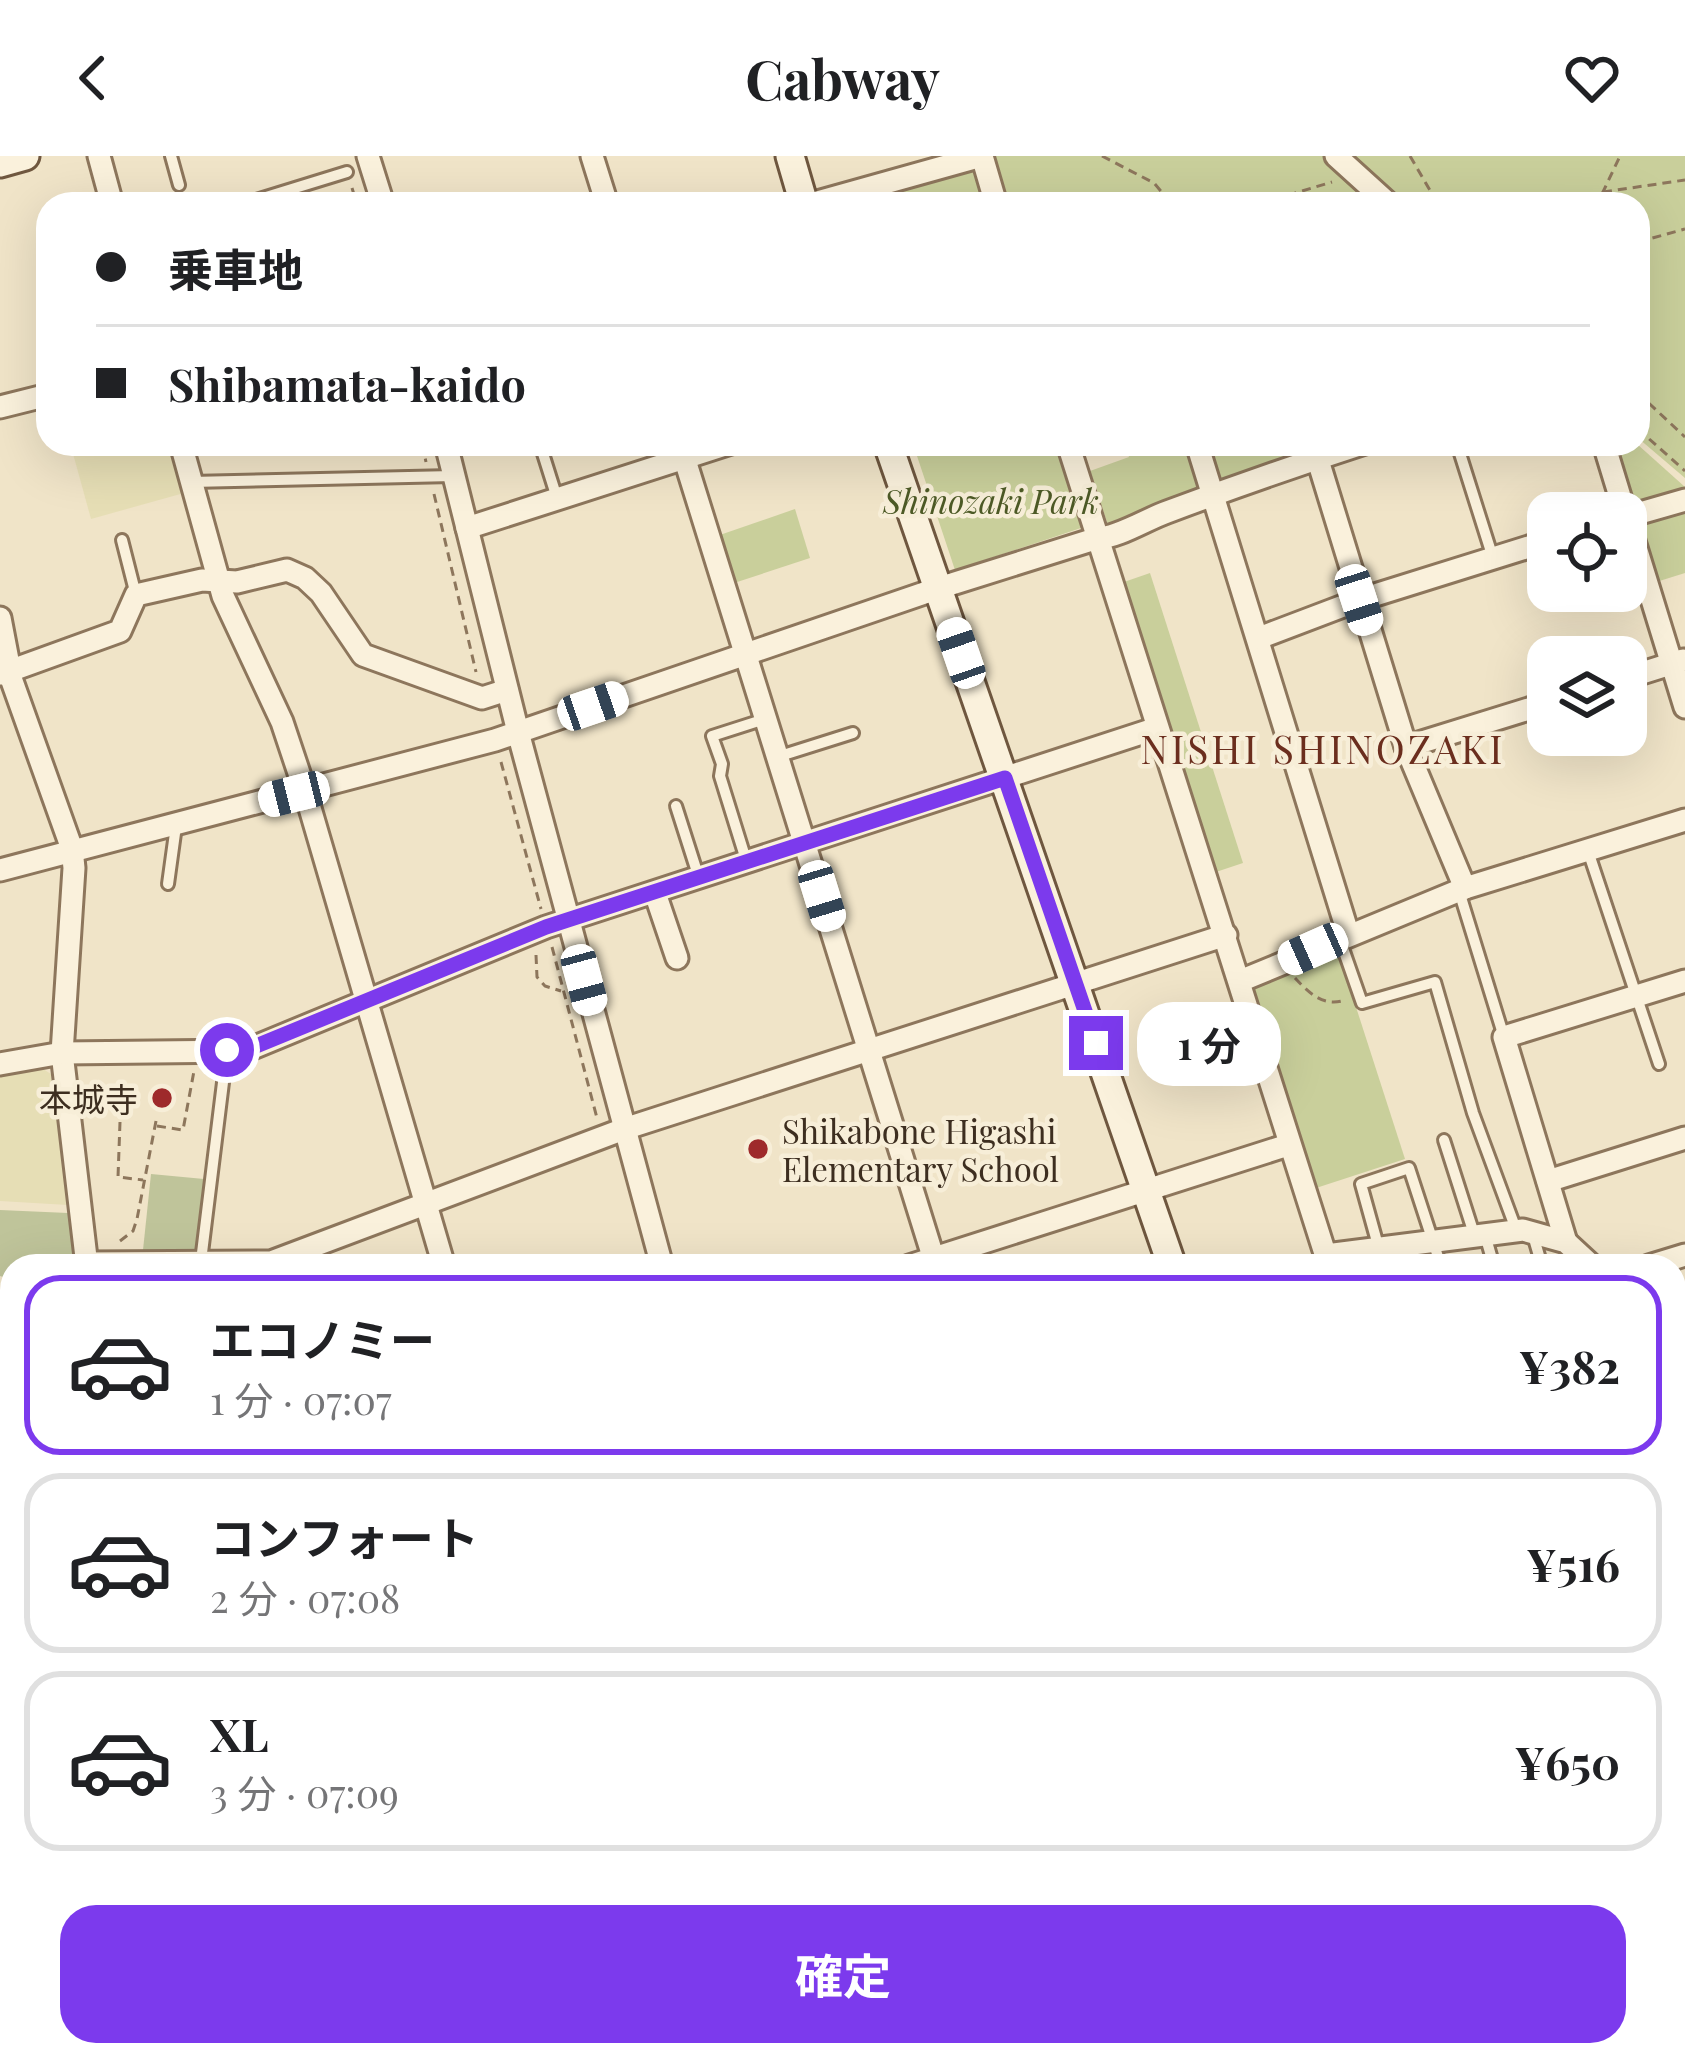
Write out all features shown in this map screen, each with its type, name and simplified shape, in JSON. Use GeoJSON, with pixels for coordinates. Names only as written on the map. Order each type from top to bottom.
{"type":"FeatureCollection","features":[{"type":"Feature","properties":{"kind":"main road"},"geometry":{"type":"LineString","coordinates":[[0,163],[25,156]]}},
{"type":"Feature","properties":{"kind":"main road"},"geometry":{"type":"LineString","coordinates":[[790,156],[800,192]]}},
{"type":"Feature","properties":{"kind":"main road"},"geometry":{"type":"LineString","coordinates":[[892,456],[1168,1254]]}},
{"type":"Feature","properties":{"kind":"street"},"geometry":{"type":"LineString","coordinates":[[99,156],[109,192]]}},
{"type":"Feature","properties":{"kind":"street"},"geometry":{"type":"LineString","coordinates":[[368,156],[379,192]]}},
{"type":"Feature","properties":{"kind":"street"},"geometry":{"type":"LineString","coordinates":[[592,156],[603,192]]}},
{"type":"Feature","properties":{"kind":"street"},"geometry":{"type":"LineString","coordinates":[[845,192],[982,156],[992,192]]}},
{"type":"Feature","properties":{"kind":"street"},"geometry":{"type":"LineString","coordinates":[[1336,156],[1376,192]]}},
{"type":"Feature","properties":{"kind":"street"},"geometry":{"type":"LineString","coordinates":[[0,407],[36,398]]}},
{"type":"Feature","properties":{"kind":"street"},"geometry":{"type":"LineString","coordinates":[[184,456],[219,581],[282,722],[305,791],[441,1254]]}},
{"type":"Feature","properties":{"kind":"street"},"geometry":{"type":"LineString","coordinates":[[449,456],[569,920],[612,1133],[657,1254]]}},
{"type":"Feature","properties":{"kind":"street"},"geometry":{"type":"LineString","coordinates":[[467,528],[669,456]]}},
{"type":"Feature","properties":{"kind":"street"},"geometry":{"type":"LineString","coordinates":[[684,456],[932,1254]]}},
{"type":"Feature","properties":{"kind":"street"},"geometry":{"type":"LineString","coordinates":[[1072,456],[1325,1254]]}},
{"type":"Feature","properties":{"kind":"street"},"geometry":{"type":"LineString","coordinates":[[1201,456],[1259,638],[1344,935]]}},
{"type":"Feature","properties":{"kind":"street"},"geometry":{"type":"LineString","coordinates":[[0,870],[495,740],[939,588],[1110,538],[1306,456]]}},
{"type":"Feature","properties":{"kind":"street"},"geometry":{"type":"LineString","coordinates":[[1316,456],[1406,747],[1462,889]]}},
{"type":"Feature","properties":{"kind":"street"},"geometry":{"type":"LineString","coordinates":[[1608,456],[1619,492]]}},
{"type":"Feature","properties":{"kind":"street"},"geometry":{"type":"LineString","coordinates":[[1647,510],[1685,500]]}},
{"type":"Feature","properties":{"kind":"street"},"geometry":{"type":"LineString","coordinates":[[1259,638],[1359,600],[1527,547]]}},
{"type":"Feature","properties":{"kind":"street"},"geometry":{"type":"LineString","coordinates":[[5,673],[121,631],[136,595],[202,580],[237,582],[287,571],[305,578],[341,620],[362,655],[482,698],[507,690]]}},
{"type":"Feature","properties":{"kind":"street"},"geometry":{"type":"LineString","coordinates":[[1647,575],[1678,662],[1685,707]]}},
{"type":"Feature","properties":{"kind":"street"},"geometry":{"type":"LineString","coordinates":[[0,618],[5,673],[72,849],[62,1053],[86,1254]]}},
{"type":"Feature","properties":{"kind":"street"},"geometry":{"type":"LineString","coordinates":[[1647,672],[1678,662]]}},
{"type":"Feature","properties":{"kind":"street"},"geometry":{"type":"LineString","coordinates":[[1406,747],[1527,710]]}},
{"type":"Feature","properties":{"kind":"street"},"geometry":{"type":"LineString","coordinates":[[0,1064],[62,1053],[244,1051],[546,927],[1157,728]]}},
{"type":"Feature","properties":{"kind":"street"},"geometry":{"type":"LineString","coordinates":[[1240,981],[1462,889],[1685,820]]}},
{"type":"Feature","properties":{"kind":"street"},"geometry":{"type":"LineString","coordinates":[[655,892],[676,958]]}},
{"type":"Feature","properties":{"kind":"street"},"geometry":{"type":"LineString","coordinates":[[314,1254],[426,1202],[612,1133],[1226,935]]}},
{"type":"Feature","properties":{"kind":"street"},"geometry":{"type":"LineString","coordinates":[[1566,1242],[1504,1037],[1685,981]]}},
{"type":"Feature","properties":{"kind":"street"},"geometry":{"type":"LineString","coordinates":[[1548,1181],[1685,1138]]}},
{"type":"Feature","properties":{"kind":"street"},"geometry":{"type":"LineString","coordinates":[[958,1254],[1288,1144]]}},
{"type":"Feature","properties":{"kind":"street"},"geometry":{"type":"LineString","coordinates":[[1357,1254],[1525,1232],[1566,1242],[1579,1254]]}},
{"type":"Feature","properties":{"kind":"lane"},"geometry":{"type":"LineString","coordinates":[[171,156],[179,185]]}},
{"type":"Feature","properties":{"kind":"lane"},"geometry":{"type":"LineString","coordinates":[[282,192],[347,172]]}},
{"type":"Feature","properties":{"kind":"lane"},"geometry":{"type":"LineString","coordinates":[[544,456],[557,499]]}},
{"type":"Feature","properties":{"kind":"lane"},"geometry":{"type":"LineString","coordinates":[[1461,456],[1493,558]]}},
{"type":"Feature","properties":{"kind":"lane"},"geometry":{"type":"LineString","coordinates":[[191,482],[453,476]]}},
{"type":"Feature","properties":{"kind":"lane"},"geometry":{"type":"LineString","coordinates":[[122,540],[136,595]]}},
{"type":"Feature","properties":{"kind":"lane"},"geometry":{"type":"LineString","coordinates":[[747,863],[719,776],[722,764],[712,736],[765,718]]}},
{"type":"Feature","properties":{"kind":"lane"},"geometry":{"type":"LineString","coordinates":[[777,757],[853,733]]}},
{"type":"Feature","properties":{"kind":"lane"},"geometry":{"type":"LineString","coordinates":[[676,806],[699,878]]}},
{"type":"Feature","properties":{"kind":"lane"},"geometry":{"type":"LineString","coordinates":[[168,884],[177,823]]}},
{"type":"Feature","properties":{"kind":"lane"},"geometry":{"type":"LineString","coordinates":[[1588,851],[1659,1064]]}},
{"type":"Feature","properties":{"kind":"lane"},"geometry":{"type":"LineString","coordinates":[[1462,889],[1504,1037]]}},
{"type":"Feature","properties":{"kind":"lane"},"geometry":{"type":"LineString","coordinates":[[1344,935],[1362,1003],[1435,982],[1473,1113],[1536,1254]]}},
{"type":"Feature","properties":{"kind":"lane"},"geometry":{"type":"LineString","coordinates":[[202,1254],[227,1050]]}},
{"type":"Feature","properties":{"kind":"lane"},"geometry":{"type":"LineString","coordinates":[[1444,1140],[1488,1254]]}},
{"type":"Feature","properties":{"kind":"lane"},"geometry":{"type":"LineString","coordinates":[[1379,1249],[1361,1184],[1409,1168],[1438,1254]]}},
{"type":"Feature","properties":{"kind":"path"},"geometry":{"type":"LineString","coordinates":[[1102,156],[1154,183],[1162,192]]}},
{"type":"Feature","properties":{"kind":"path"},"geometry":{"type":"LineString","coordinates":[[1410,156],[1431,192]]}},
{"type":"Feature","properties":{"kind":"path"},"geometry":{"type":"LineString","coordinates":[[1603,192],[1620,156]]}},
{"type":"Feature","properties":{"kind":"path"},"geometry":{"type":"LineString","coordinates":[[1299,192],[1357,175]]}},
{"type":"Feature","properties":{"kind":"path"},"geometry":{"type":"LineString","coordinates":[[1603,192],[1685,180]]}},
{"type":"Feature","properties":{"kind":"path"},"geometry":{"type":"LineString","coordinates":[[1650,239],[1685,230]]}},
{"type":"Feature","properties":{"kind":"path"},"geometry":{"type":"LineString","coordinates":[[1650,404],[1685,437]]}},
{"type":"Feature","properties":{"kind":"path"},"geometry":{"type":"LineString","coordinates":[[1650,440],[1685,471]]}},
{"type":"Feature","properties":{"kind":"path"},"geometry":{"type":"LineString","coordinates":[[425,456],[482,698]]}},
{"type":"Feature","properties":{"kind":"path"},"geometry":{"type":"LineString","coordinates":[[495,740],[563,991],[612,1133]]}},
{"type":"Feature","properties":{"kind":"path"},"geometry":{"type":"LineString","coordinates":[[533,951],[537,977],[545,986],[563,991]]}},
{"type":"Feature","properties":{"kind":"path"},"geometry":{"type":"LineString","coordinates":[[1288,960],[1295,980],[1313,996],[1332,1003],[1360,996]]}},
{"type":"Feature","properties":{"kind":"path"},"geometry":{"type":"LineString","coordinates":[[106,1243],[121,1241],[133,1231],[156,1123],[183,1130],[197,1051]]}},
{"type":"Feature","properties":{"kind":"path"},"geometry":{"type":"LineString","coordinates":[[121,1122],[118,1177],[145,1180]]}},
{"type":"Feature","properties":{"kind":"shaded area"},"geometry":{"type":"Polygon","coordinates":[[[74,456],[173,456],[184,493],[91,519],[74,456]]]}},
{"type":"Feature","properties":{"kind":"shaded area"},"geometry":{"type":"Polygon","coordinates":[[[43,1069],[51,1074],[68,1205],[0,1201],[0,1076],[43,1069]]]}},
{"type":"Feature","properties":{"kind":"green space"},"geometry":{"type":"Polygon","coordinates":[[[988,156],[1685,156],[1685,478],[1650,448],[1650,192],[881,192],[988,156]]]}},
{"type":"Feature","properties":{"kind":"green space","name":"Shinozaki Park"},"geometry":{"type":"Polygon","coordinates":[[[917,456],[1066,456],[1084,527],[955,570],[917,456]]]}},
{"type":"Feature","properties":{"kind":"green space","name":"Shinozaki Park"},"geometry":{"type":"Polygon","coordinates":[[[1195,456],[1205,491],[1134,514],[1110,531],[1090,471],[1129,457],[1195,456]]]}},
{"type":"Feature","properties":{"kind":"green space"},"geometry":{"type":"Polygon","coordinates":[[[1209,456],[1305,456],[1218,485],[1209,456]]]}},
{"type":"Feature","properties":{"kind":"green space"},"geometry":{"type":"Polygon","coordinates":[[[1614,456],[1650,456],[1685,487],[1685,573],[1653,583],[1647,564],[1647,492],[1625,492],[1614,456]]]}},
{"type":"Feature","properties":{"kind":"green space"},"geometry":{"type":"Polygon","coordinates":[[[795,509],[810,558],[728,585],[714,537],[795,509]]]}},
{"type":"Feature","properties":{"kind":"green space"},"geometry":{"type":"Polygon","coordinates":[[[1150,573],[1243,863],[1216,872],[1124,582],[1150,573]]]}},
{"type":"Feature","properties":{"kind":"green space"},"geometry":{"type":"Polygon","coordinates":[[[1336,945],[1405,1159],[1313,1189],[1244,979],[1336,945]]]}},
{"type":"Feature","properties":{"kind":"green space"},"geometry":{"type":"Polygon","coordinates":[[[151,1174],[204,1179],[197,1251],[143,1250],[151,1174]]]}},
{"type":"Feature","properties":{"kind":"green space"},"geometry":{"type":"Polygon","coordinates":[[[0,1210],[68,1213],[74,1254],[0,1254],[0,1210]]]}},
{"type":"Feature","properties":{"kind":"place","name":"本城寺"},"geometry":{"type":"Point","coordinates":[162,1098]}},
{"type":"Feature","properties":{"kind":"place","name":"Shikabone Higashi Elementary School"},"geometry":{"type":"Point","coordinates":[758,1149]}},
{"type":"Feature","properties":{"kind":"district","name":"NISHI SHINOZAKI"},"geometry":{"type":"Point","coordinates":[1323,748]}},
{"type":"Feature","properties":{"kind":"route"},"geometry":{"type":"LineString","coordinates":[[227,1050],[244,1051],[546,927],[1005,778],[1096,1043]]}}]}
